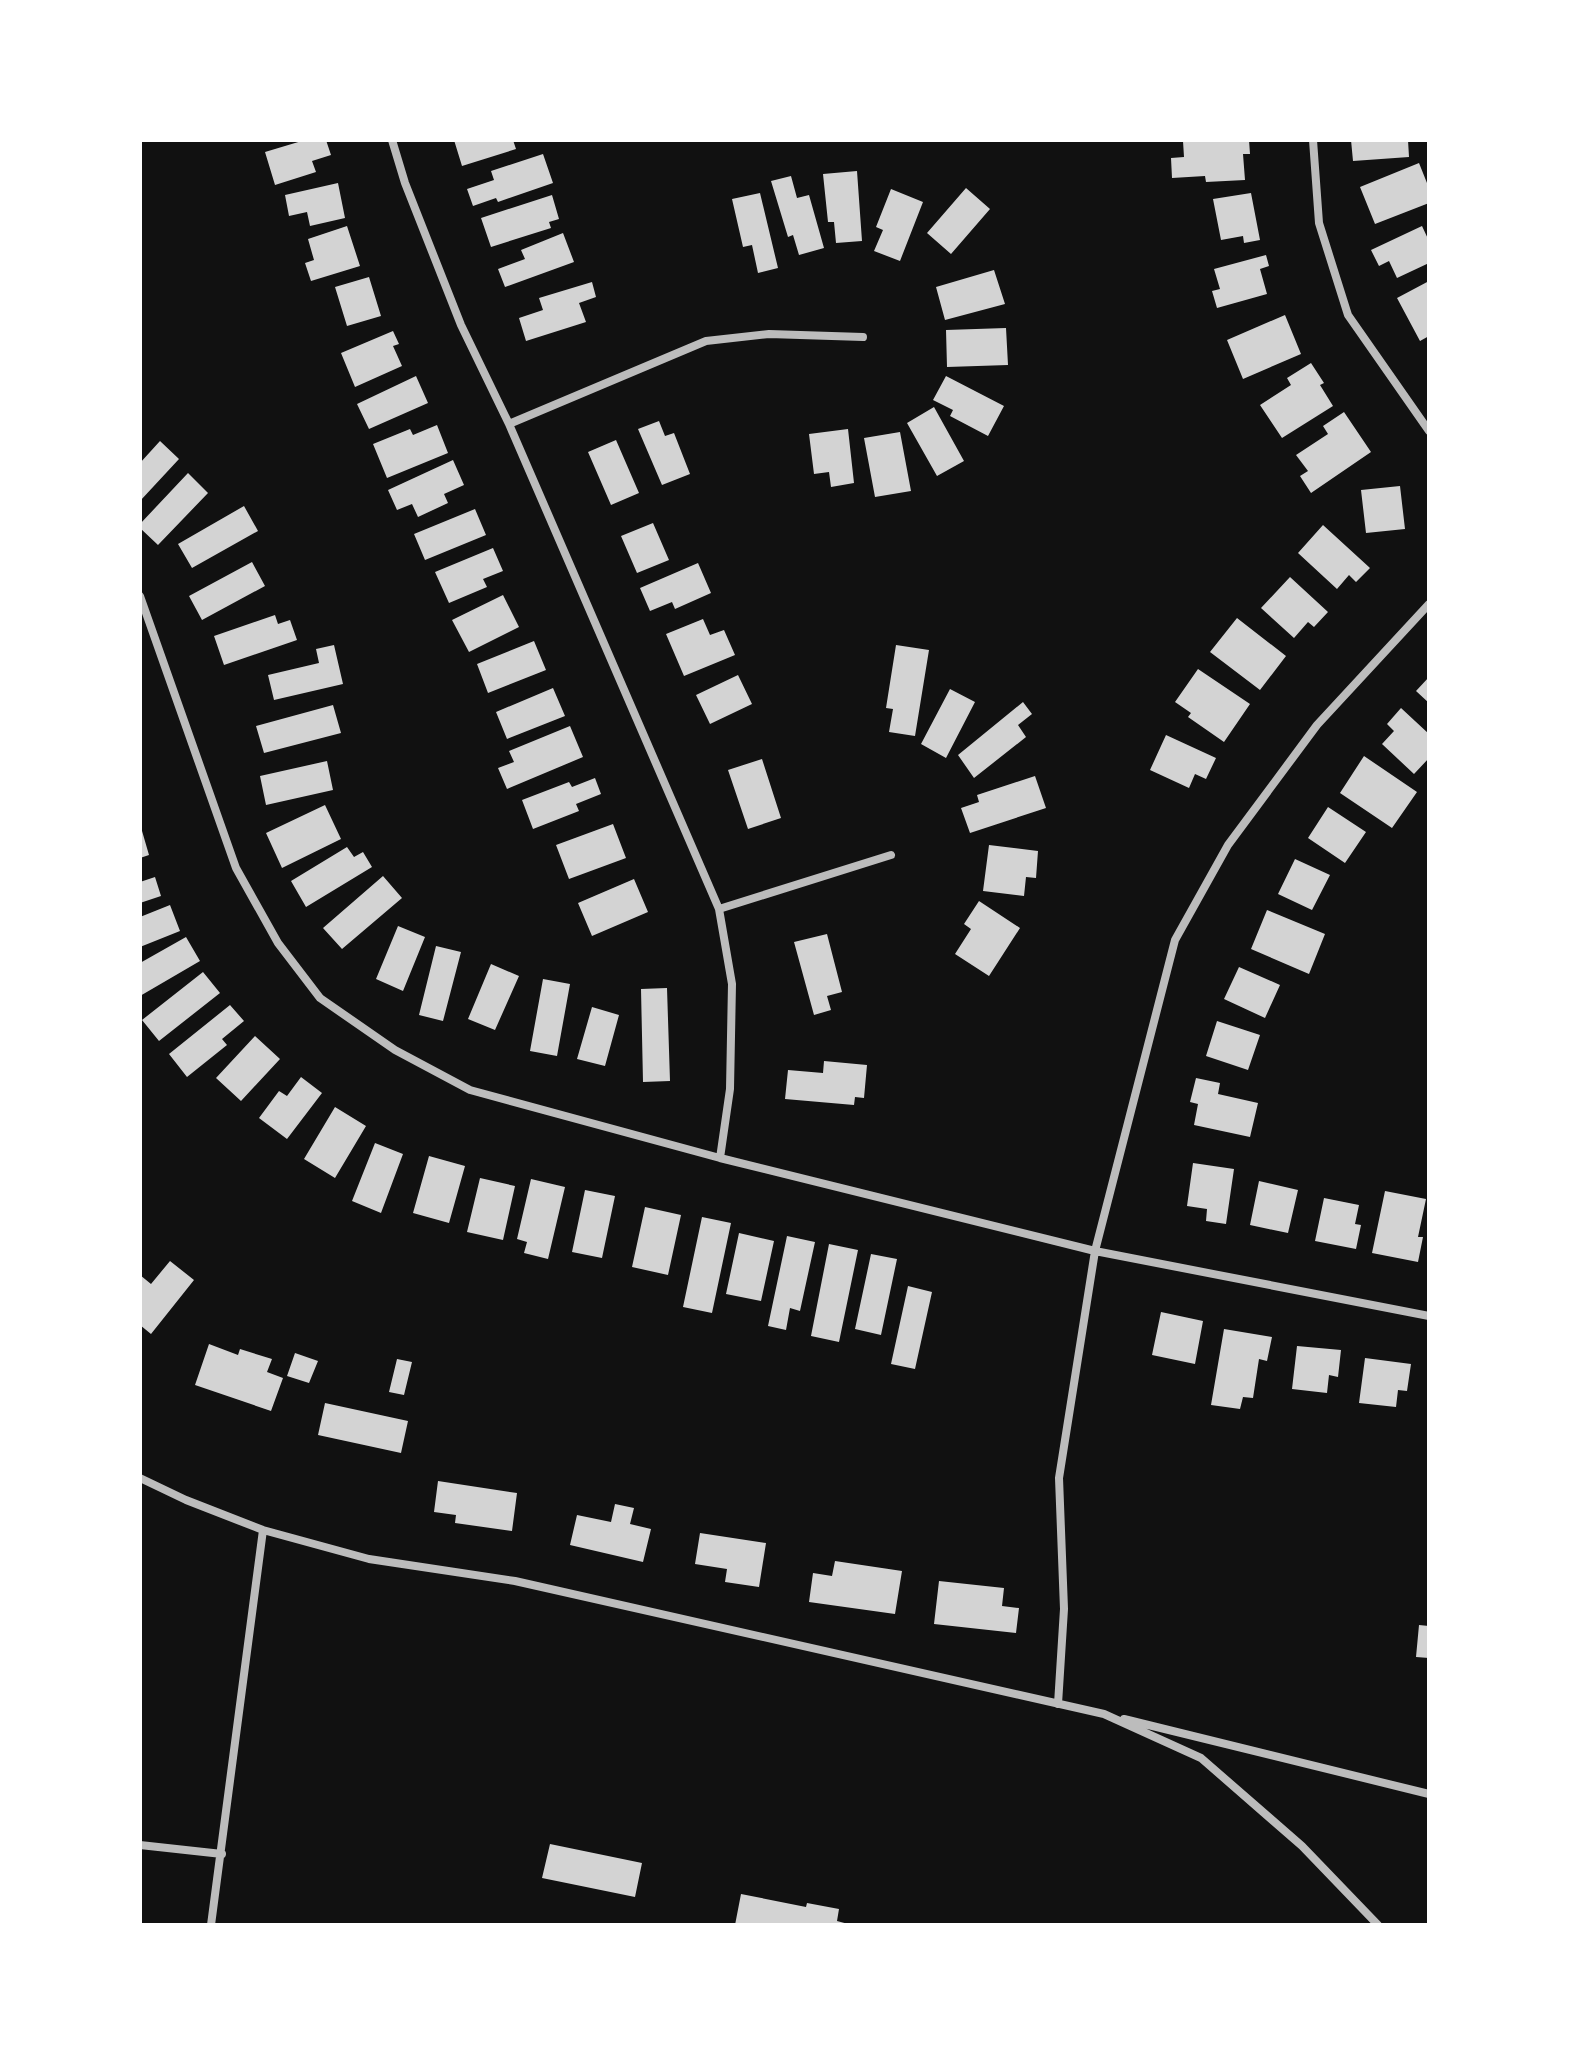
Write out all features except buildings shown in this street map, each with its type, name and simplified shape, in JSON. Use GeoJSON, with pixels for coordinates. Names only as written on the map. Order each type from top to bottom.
{"type":"FeatureCollection","features":[{"type":"Feature","properties":{"kind":"street"},"geometry":{"type":"LineString","coordinates":[[392,140],[405,183],[461,325],[509,424],[719,909],[732,984],[730,1089],[720,1158]]}},
{"type":"Feature","properties":{"kind":"street"},"geometry":{"type":"LineString","coordinates":[[1313,140],[1319,223],[1348,315],[1429,431]]}},
{"type":"Feature","properties":{"kind":"street"},"geometry":{"type":"LineString","coordinates":[[509,424],[706,341],[769,334],[863,337]]}},
{"type":"Feature","properties":{"kind":"street"},"geometry":{"type":"LineString","coordinates":[[140,596],[144,600],[236,868],[278,943],[320,998],[395,1050],[470,1090],[720,1158],[1095,1251],[1429,1316]]}},
{"type":"Feature","properties":{"kind":"street"},"geometry":{"type":"LineString","coordinates":[[1058,1704],[1064,1609],[1059,1478],[1095,1251],[1175,940],[1228,845],[1317,725],[1429,604]]}},
{"type":"Feature","properties":{"kind":"street"},"geometry":{"type":"LineString","coordinates":[[719,909],[891,855]]}},
{"type":"Feature","properties":{"kind":"street"},"geometry":{"type":"LineString","coordinates":[[140,1478],[263,1530],[369,1559],[515,1581],[1104,1714],[1429,1794]]}},
{"type":"Feature","properties":{"kind":"street"},"geometry":{"type":"LineString","coordinates":[[211,1925],[263,1530]]}},
{"type":"Feature","properties":{"kind":"street"},"geometry":{"type":"LineString","coordinates":[[1104,1714],[1201,1758],[1302,1846],[1378,1925]]}},
{"type":"Feature","properties":{"kind":"street"},"geometry":{"type":"LineString","coordinates":[[140,1845],[222,1854]]}}]}
